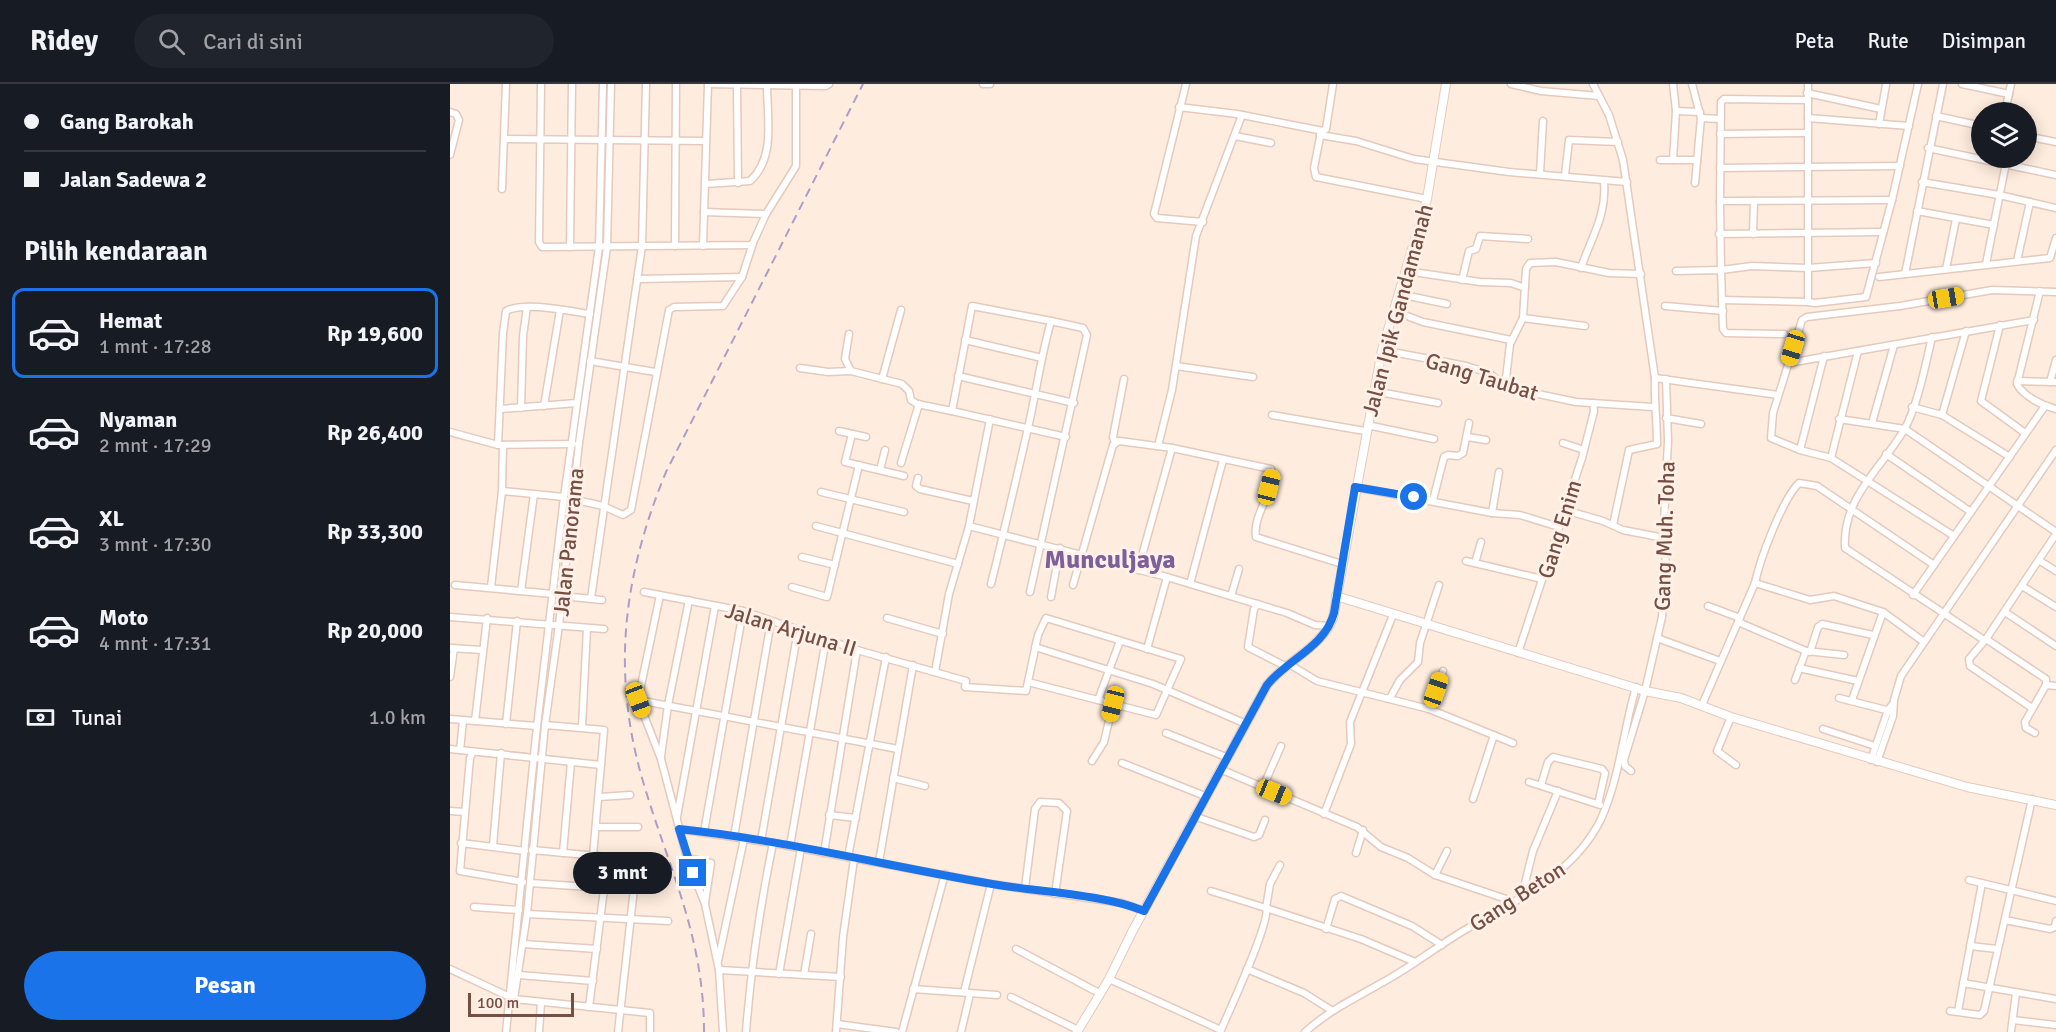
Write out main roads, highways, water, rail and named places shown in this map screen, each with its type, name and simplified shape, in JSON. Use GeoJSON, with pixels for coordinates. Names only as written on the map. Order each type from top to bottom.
{"type":"FeatureCollection","features":[{"type":"Feature","properties":{"kind":"railway"},"geometry":{"type":"LineString","coordinates":[[704,1032],[698,964],[691,932],[652,811],[632,738],[625,661],[632,585],[640,548],[666,472],[863,84]]}},
{"type":"Feature","properties":{"kind":"district","name":"Munculjaya"},"geometry":{"type":"Point","coordinates":[1110,559]}}]}
